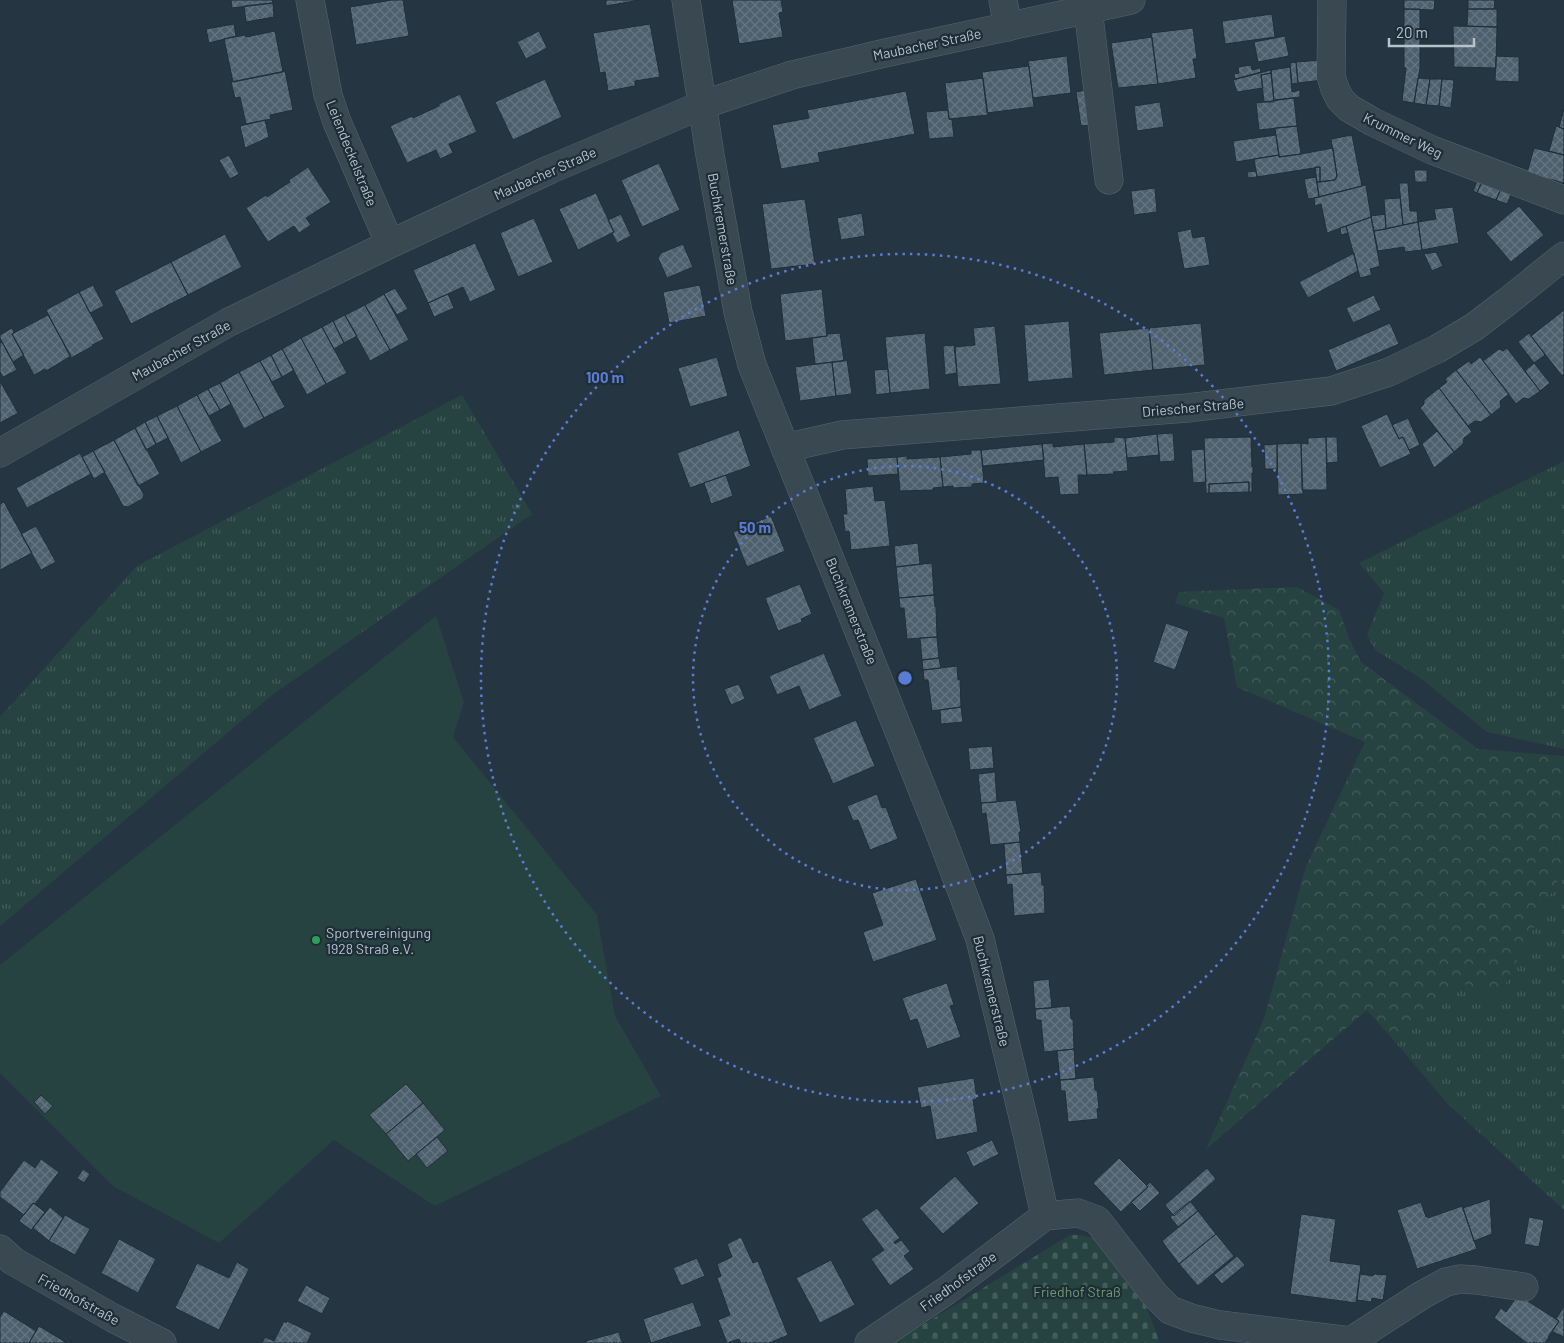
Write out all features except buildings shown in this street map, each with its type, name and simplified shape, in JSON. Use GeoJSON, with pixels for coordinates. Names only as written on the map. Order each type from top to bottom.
{"type":"FeatureCollection","features":[{"type":"Feature","properties":{"kind":"street","name":"Leiendeckelstraße"},"geometry":{"type":"LineString","coordinates":[[310,0],[328,96],[337,122],[390,244]]}},
{"type":"Feature","properties":{"kind":"street","name":"Buchkremerstraße"},"geometry":{"type":"LineString","coordinates":[[686,0],[738,312],[752,365],[941,836],[980,939],[1045,1216]]}},
{"type":"Feature","properties":{"kind":"street"},"geometry":{"type":"LineString","coordinates":[[1003,0],[1008,27]]}},
{"type":"Feature","properties":{"kind":"street","name":"Maubacher Straße"},"geometry":{"type":"LineString","coordinates":[[0,453],[229,322],[551,169],[702,105],[792,75],[1131,0]]}},
{"type":"Feature","properties":{"kind":"street","name":"Krummer Weg"},"geometry":{"type":"LineString","coordinates":[[1332,0],[1331,76],[1340,98],[1349,108],[1373,122],[1432,150],[1564,200]]}},
{"type":"Feature","properties":{"kind":"street"},"geometry":{"type":"LineString","coordinates":[[1088,9],[1109,180]]}},
{"type":"Feature","properties":{"kind":"street","name":"Driescher Straße"},"geometry":{"type":"LineString","coordinates":[[785,448],[842,435],[1186,408],[1331,391],[1389,372],[1437,349],[1474,327],[1564,256]]}},
{"type":"Feature","properties":{"kind":"street"},"geometry":{"type":"LineString","coordinates":[[1045,1216],[1078,1213],[1098,1220],[1155,1295],[1170,1310],[1191,1318],[1220,1325],[1352,1342],[1422,1295],[1446,1282],[1476,1280],[1524,1287]]}},
{"type":"Feature","properties":{"kind":"street","name":"Friedhofstraße"},"geometry":{"type":"LineString","coordinates":[[869,1343],[946,1291],[1045,1216]]}},
{"type":"Feature","properties":{"kind":"street","name":"Friedhofstraße"},"geometry":{"type":"LineString","coordinates":[[0,1249],[13,1261],[162,1343]]}},
{"type":"Feature","properties":{"kind":"green space"},"geometry":{"type":"Polygon","coordinates":[[[462,395],[532,514],[272,695],[0,926],[0,717],[137,566],[462,395]]]}},
{"type":"Feature","properties":{"kind":"green space"},"geometry":{"type":"Polygon","coordinates":[[[1564,461],[1564,749],[1487,732],[1419,677],[1375,650],[1367,635],[1384,593],[1359,563],[1564,461]]]}},
{"type":"Feature","properties":{"kind":"green space"},"geometry":{"type":"Polygon","coordinates":[[[1297,587],[1339,610],[1349,638],[1361,662],[1478,749],[1564,756],[1564,868],[1497,1000],[1454,979],[1437,1006],[1397,1044],[1367,1010],[1206,1149],[1264,1019],[1306,866],[1365,742],[1237,687],[1224,618],[1175,603],[1179,592],[1297,587]]]}},
{"type":"Feature","properties":{"kind":"green space","name":"Sportvereinigung 1928 Straß e.V."},"geometry":{"type":"Polygon","coordinates":[[[436,616],[464,702],[453,737],[597,915],[615,1016],[661,1096],[435,1206],[334,1140],[219,1243],[113,1186],[0,1073],[0,965],[436,616]]]}},
{"type":"Feature","properties":{"kind":"green space"},"geometry":{"type":"Polygon","coordinates":[[[1564,868],[1564,1210],[1448,1104],[1397,1044],[1437,1006],[1454,979],[1497,1000],[1564,868]]]}},
{"type":"Feature","properties":{"kind":"green space","name":"Friedhof Straß"},"geometry":{"type":"Polygon","coordinates":[[[1070,1235],[1087,1236],[1096,1239],[1103,1243],[1122,1262],[1138,1289],[1160,1343],[893,1343],[1070,1235]]]}},
{"type":"Feature","properties":{"kind":"place","name":"Sportvereinigung 1928 Straß e.V."},"geometry":{"type":"Point","coordinates":[316,940]}}]}
